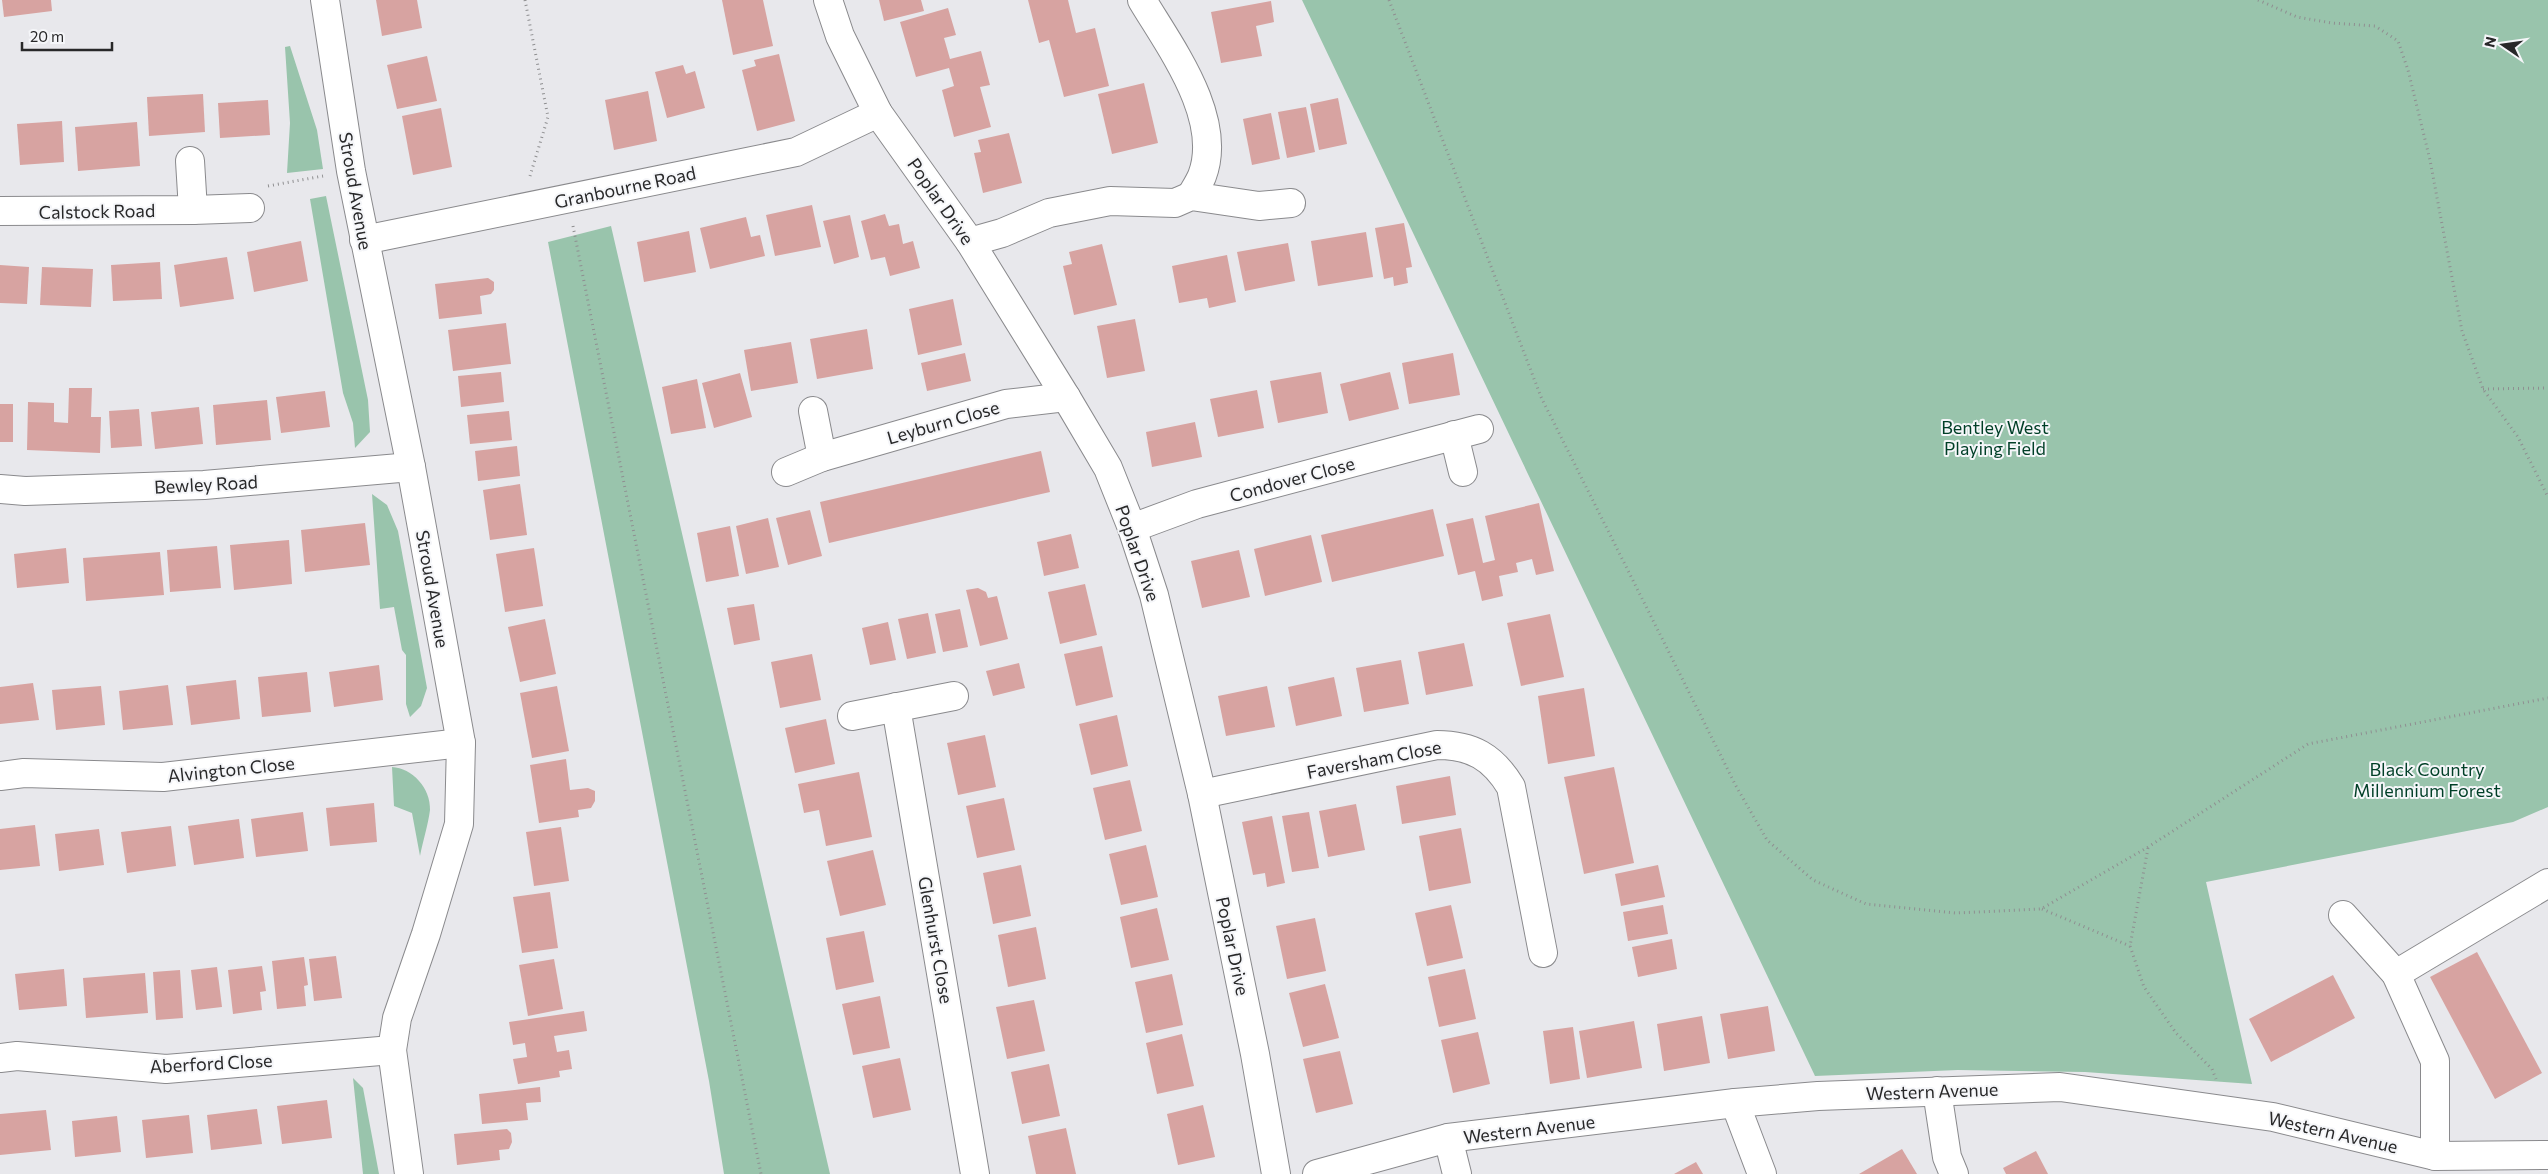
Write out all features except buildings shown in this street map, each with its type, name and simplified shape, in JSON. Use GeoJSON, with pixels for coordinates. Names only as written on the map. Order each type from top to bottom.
{"type":"FeatureCollection","features":[{"type":"Feature","properties":{"kind":"street","name":"Stroud Avenue"},"geometry":{"type":"LineString","coordinates":[[325,0],[351,171],[411,467],[461,743],[459,824],[426,934],[397,1018],[392,1050],[409,1174]]}},
{"type":"Feature","properties":{"kind":"street","name":"Poplar Drive"},"geometry":{"type":"LineString","coordinates":[[828,0],[840,36],[878,113],[970,242],[1066,397],[1108,468],[1132,528],[1154,595],[1202,794],[1255,1054],[1276,1174]]}},
{"type":"Feature","properties":{"kind":"street"},"geometry":{"type":"LineString","coordinates":[[1142,0],[1186,74],[1204,117],[1207,148],[1202,175],[1191,196]]}},
{"type":"Feature","properties":{"kind":"street","name":"Granbourne Road"},"geometry":{"type":"LineString","coordinates":[[364,240],[796,152],[878,113]]}},
{"type":"Feature","properties":{"kind":"street"},"geometry":{"type":"LineString","coordinates":[[190,161],[193,210]]}},
{"type":"Feature","properties":{"kind":"street"},"geometry":{"type":"LineString","coordinates":[[970,242],[1002,233],[1049,213],[1110,201],[1176,202],[1191,196],[1259,206],[1290,203]]}},
{"type":"Feature","properties":{"kind":"street","name":"Calstock Road"},"geometry":{"type":"LineString","coordinates":[[0,212],[250,208]]}},
{"type":"Feature","properties":{"kind":"street","name":"Leyburn Close"},"geometry":{"type":"LineString","coordinates":[[786,472],[822,456],[1006,404],[1066,397]]}},
{"type":"Feature","properties":{"kind":"street"},"geometry":{"type":"LineString","coordinates":[[813,411],[822,456]]}},
{"type":"Feature","properties":{"kind":"street","name":"Condover Close"},"geometry":{"type":"LineString","coordinates":[[1132,528],[1197,504],[1466,432],[1463,472]]}},
{"type":"Feature","properties":{"kind":"street","name":"Bewley Road"},"geometry":{"type":"LineString","coordinates":[[0,489],[26,491],[204,485],[411,467]]}},
{"type":"Feature","properties":{"kind":"street"},"geometry":{"type":"LineString","coordinates":[[852,716],[954,696]]}},
{"type":"Feature","properties":{"kind":"street","name":"Glenhurst Close"},"geometry":{"type":"LineString","coordinates":[[896,707],[976,1174]]}},
{"type":"Feature","properties":{"kind":"street","name":"Alvington Close"},"geometry":{"type":"LineString","coordinates":[[0,776],[24,773],[163,777],[461,743]]}},
{"type":"Feature","properties":{"kind":"street","name":"Faversham Close"},"geometry":{"type":"LineString","coordinates":[[1202,794],[1438,745],[1460,745],[1484,757],[1500,769],[1511,787],[1544,953]]}},
{"type":"Feature","properties":{"kind":"street"},"geometry":{"type":"LineString","coordinates":[[2396,974],[2548,883]]}},
{"type":"Feature","properties":{"kind":"street"},"geometry":{"type":"LineString","coordinates":[[2342,915],[2396,974],[2435,1061],[2435,1156]]}},
{"type":"Feature","properties":{"kind":"street","name":"Aberford Close"},"geometry":{"type":"LineString","coordinates":[[0,1058],[17,1056],[166,1069],[392,1050]]}},
{"type":"Feature","properties":{"kind":"street","name":"Western Avenue"},"geometry":{"type":"LineString","coordinates":[[1317,1174],[1448,1138],[1735,1103],[1818,1096],[2060,1087],[2273,1117],[2435,1156],[2548,1155]]}},
{"type":"Feature","properties":{"kind":"street"},"geometry":{"type":"LineString","coordinates":[[1936,1091],[1947,1156],[1954,1174]]}},
{"type":"Feature","properties":{"kind":"street"},"geometry":{"type":"LineString","coordinates":[[1735,1103],[1762,1174]]}},
{"type":"Feature","properties":{"kind":"street"},"geometry":{"type":"LineString","coordinates":[[1448,1138],[1457,1174]]}},
{"type":"Feature","properties":{"kind":"path"},"geometry":{"type":"LineString","coordinates":[[525,0],[548,117],[529,180],[529,206]]}},
{"type":"Feature","properties":{"kind":"path"},"geometry":{"type":"LineString","coordinates":[[1389,0],[1541,396],[1736,786],[1766,840],[1813,880],[1866,904],[1956,913],[2042,909],[2130,946]]}},
{"type":"Feature","properties":{"kind":"path"},"geometry":{"type":"LineString","coordinates":[[2258,0],[2297,17],[2332,23],[2375,26],[2398,41],[2408,70],[2430,160],[2462,331],[2482,389],[2518,437],[2548,497]]}},
{"type":"Feature","properties":{"kind":"path"},"geometry":{"type":"LineString","coordinates":[[250,208],[248,190],[351,171]]}},
{"type":"Feature","properties":{"kind":"path"},"geometry":{"type":"LineString","coordinates":[[568,198],[761,1174]]}},
{"type":"Feature","properties":{"kind":"path"},"geometry":{"type":"LineString","coordinates":[[2482,389],[2548,388]]}},
{"type":"Feature","properties":{"kind":"path"},"geometry":{"type":"LineString","coordinates":[[2042,909],[2148,847],[2308,744],[2548,698]]}},
{"type":"Feature","properties":{"kind":"path"},"geometry":{"type":"LineString","coordinates":[[2148,847],[2130,946],[2144,987],[2176,1033],[2212,1069],[2230,1111]]}},
{"type":"Feature","properties":{"kind":"green space","name":"Bentley West Playing Field"},"geometry":{"type":"Polygon","coordinates":[[[1302,0],[2548,0],[2548,807],[2513,822],[2206,882],[2252,1084],[2085,1072],[1958,1070],[1815,1076],[1302,0]]]}},
{"type":"Feature","properties":{"kind":"green space"},"geometry":{"type":"Polygon","coordinates":[[[290,46],[317,130],[323,169],[287,173],[290,123],[285,47],[290,46]]]}},
{"type":"Feature","properties":{"kind":"green space"},"geometry":{"type":"Polygon","coordinates":[[[326,196],[368,400],[370,432],[355,448],[353,423],[343,393],[310,199],[326,196]]]}},
{"type":"Feature","properties":{"kind":"green space"},"geometry":{"type":"Polygon","coordinates":[[[611,226],[830,1174],[724,1174],[709,1081],[548,242],[611,226]]]}},
{"type":"Feature","properties":{"kind":"green space"},"geometry":{"type":"Polygon","coordinates":[[[372,494],[387,505],[398,531],[427,688],[421,706],[410,717],[406,704],[406,655],[402,650],[394,607],[380,609],[372,494]]]}},
{"type":"Feature","properties":{"kind":"green space"},"geometry":{"type":"Polygon","coordinates":[[[392,767],[407,771],[413,775],[424,787],[427,794],[430,810],[420,856],[412,813],[394,806],[392,767]]]}},
{"type":"Feature","properties":{"kind":"green space"},"geometry":{"type":"Polygon","coordinates":[[[353,1078],[363,1088],[379,1174],[363,1174],[353,1078]]]}},
{"type":"Feature","properties":{"kind":"park label","name":"Black Country Millennium Forest"},"geometry":{"type":"Point","coordinates":[2427,780]}}]}
